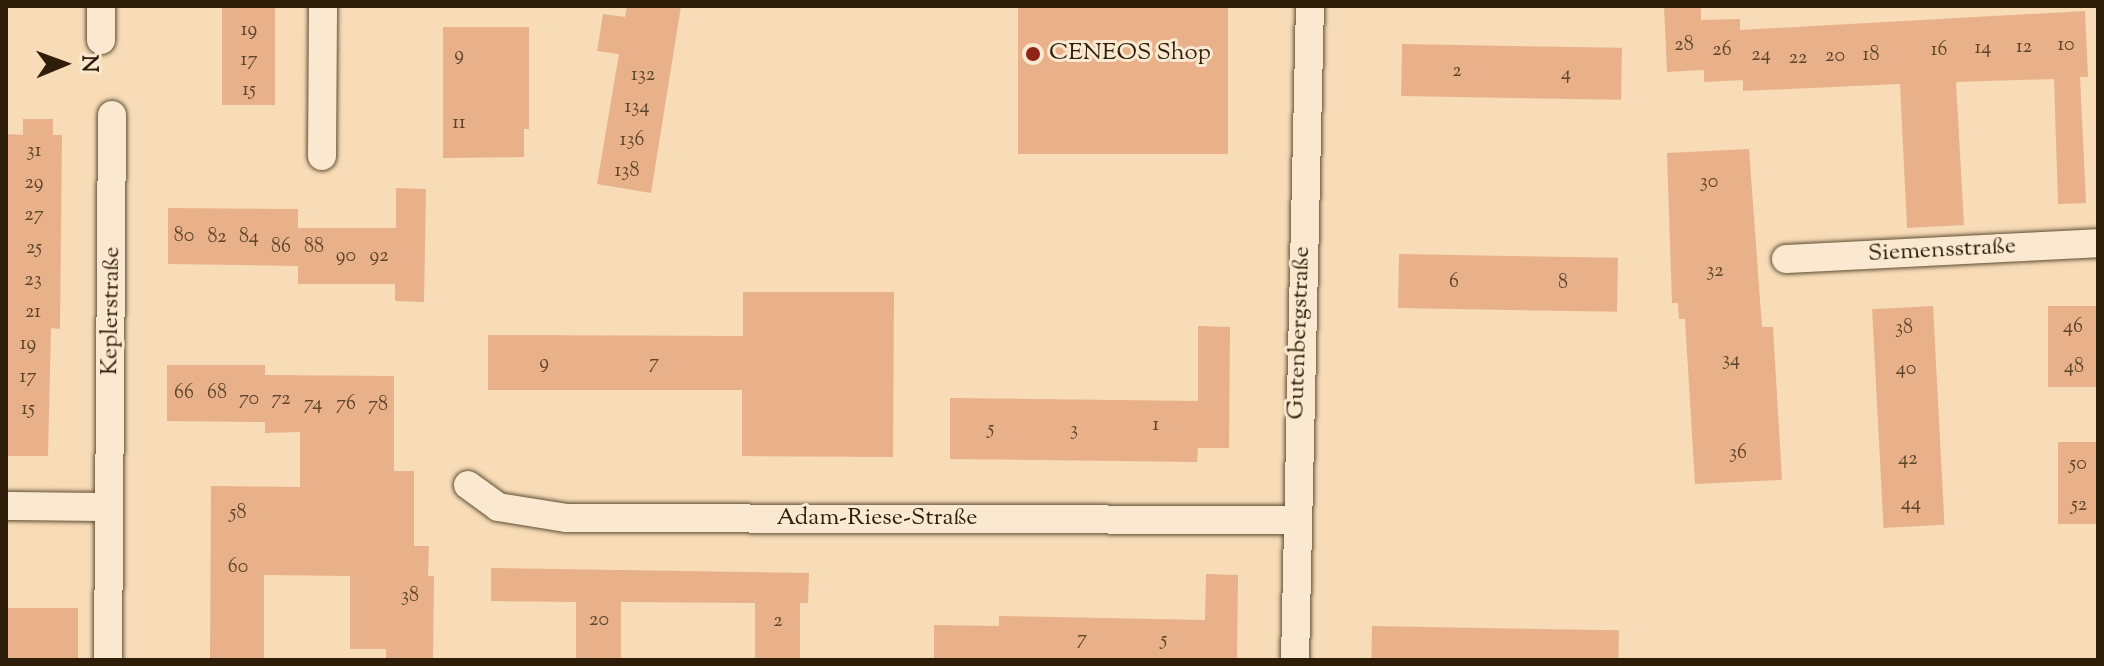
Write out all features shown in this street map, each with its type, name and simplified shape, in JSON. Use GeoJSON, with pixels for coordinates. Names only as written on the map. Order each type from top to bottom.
{"type":"FeatureCollection","features":[{"type":"Feature","properties":{"kind":"street"},"geometry":{"type":"LineString","coordinates":[[101,6],[101,40]]}},
{"type":"Feature","properties":{"kind":"street"},"geometry":{"type":"LineString","coordinates":[[322,156],[323,6]]}},
{"type":"Feature","properties":{"kind":"street","name":"Gutenbergstraße"},"geometry":{"type":"LineString","coordinates":[[1295,660],[1294,520],[1310,6]]}},
{"type":"Feature","properties":{"kind":"street","name":"Keplerstraße"},"geometry":{"type":"LineString","coordinates":[[108,660],[112,115]]}},
{"type":"Feature","properties":{"kind":"street","name":"Siemensstraße"},"geometry":{"type":"LineString","coordinates":[[1786,259],[2098,243]]}},
{"type":"Feature","properties":{"kind":"street","name":"Adam-Riese-Straße"},"geometry":{"type":"LineString","coordinates":[[468,485],[498,507],[567,518],[1294,520]]}},
{"type":"Feature","properties":{"kind":"street"},"geometry":{"type":"LineString","coordinates":[[6,506],[108,507]]}},
{"type":"Feature","properties":{"kind":"building"},"geometry":{"type":"Polygon","coordinates":[[[222,6],[275,6],[275,105],[222,105],[222,6]]]}},
{"type":"Feature","properties":{"kind":"building"},"geometry":{"type":"Polygon","coordinates":[[[627,6],[681,6],[651,193],[597,184],[619,54],[597,51],[603,14],[625,17],[627,6]]]}},
{"type":"Feature","properties":{"kind":"building"},"geometry":{"type":"Polygon","coordinates":[[[1018,6],[1228,6],[1228,154],[1018,154],[1018,6]]]}},
{"type":"Feature","properties":{"kind":"building"},"geometry":{"type":"Polygon","coordinates":[[[1701,6],[1701,20],[1740,19],[1740,30],[2085,11],[2088,77],[2080,77],[2086,203],[2058,204],[2054,79],[1956,82],[1964,225],[1907,228],[1900,84],[1743,91],[1743,80],[1704,82],[1704,70],[1667,72],[1664,7],[1701,6]]]}},
{"type":"Feature","properties":{"kind":"building"},"geometry":{"type":"Polygon","coordinates":[[[443,27],[529,27],[529,129],[524,129],[524,157],[443,158],[443,27]]]}},
{"type":"Feature","properties":{"kind":"building"},"geometry":{"type":"Polygon","coordinates":[[[1402,44],[1622,48],[1621,100],[1401,96],[1402,44]]]}},
{"type":"Feature","properties":{"kind":"building"},"geometry":{"type":"Polygon","coordinates":[[[23,119],[53,119],[53,135],[62,135],[60,329],[51,328],[48,456],[6,456],[6,134],[23,135],[23,119]]]}},
{"type":"Feature","properties":{"kind":"building"},"geometry":{"type":"Polygon","coordinates":[[[1749,149],[1762,327],[1773,327],[1782,480],[1695,484],[1685,319],[1679,319],[1678,303],[1672,303],[1667,153],[1749,149]]]}},
{"type":"Feature","properties":{"kind":"building"},"geometry":{"type":"Polygon","coordinates":[[[396,188],[426,189],[424,302],[395,301],[395,284],[298,284],[298,266],[168,264],[168,208],[298,209],[298,228],[396,228],[396,188]]]}},
{"type":"Feature","properties":{"kind":"building"},"geometry":{"type":"Polygon","coordinates":[[[1399,254],[1618,258],[1617,312],[1398,308],[1399,254]]]}},
{"type":"Feature","properties":{"kind":"building"},"geometry":{"type":"Polygon","coordinates":[[[743,292],[894,292],[893,457],[742,456],[742,390],[488,390],[488,335],[743,336],[743,292]]]}},
{"type":"Feature","properties":{"kind":"building"},"geometry":{"type":"Polygon","coordinates":[[[1933,306],[1944,525],[1884,528],[1872,309],[1933,306]]]}},
{"type":"Feature","properties":{"kind":"building"},"geometry":{"type":"Polygon","coordinates":[[[2048,306],[2098,306],[2098,387],[2048,387],[2048,306]]]}},
{"type":"Feature","properties":{"kind":"building"},"geometry":{"type":"Polygon","coordinates":[[[1198,326],[1230,327],[1229,448],[1198,448],[1197,462],[950,459],[950,398],[1198,401],[1198,326]]]}},
{"type":"Feature","properties":{"kind":"building"},"geometry":{"type":"Polygon","coordinates":[[[167,365],[265,365],[265,375],[394,376],[394,471],[414,471],[414,546],[429,546],[428,576],[434,576],[433,660],[386,660],[386,649],[350,649],[350,576],[264,575],[264,660],[210,660],[211,486],[300,487],[300,432],[265,433],[265,422],[167,421],[167,365]]]}},
{"type":"Feature","properties":{"kind":"building"},"geometry":{"type":"Polygon","coordinates":[[[2058,442],[2098,442],[2098,524],[2058,524],[2058,442]]]}},
{"type":"Feature","properties":{"kind":"building"},"geometry":{"type":"Polygon","coordinates":[[[491,568],[809,573],[808,603],[800,603],[800,660],[755,660],[755,603],[621,602],[621,660],[576,660],[576,602],[491,601],[491,568]]]}},
{"type":"Feature","properties":{"kind":"building"},"geometry":{"type":"Polygon","coordinates":[[[1206,574],[1238,575],[1237,660],[934,660],[934,625],[999,626],[999,616],[1205,620],[1206,574]]]}},
{"type":"Feature","properties":{"kind":"building"},"geometry":{"type":"Polygon","coordinates":[[[6,608],[78,608],[78,660],[6,660],[6,608]]]}},
{"type":"Feature","properties":{"kind":"building"},"geometry":{"type":"Polygon","coordinates":[[[1372,626],[1619,630],[1618,660],[1371,660],[1372,626]]]}},
{"type":"Feature","properties":{"kind":"place","name":"CENEOS Shop"},"geometry":{"type":"Point","coordinates":[1033,54]}}]}
